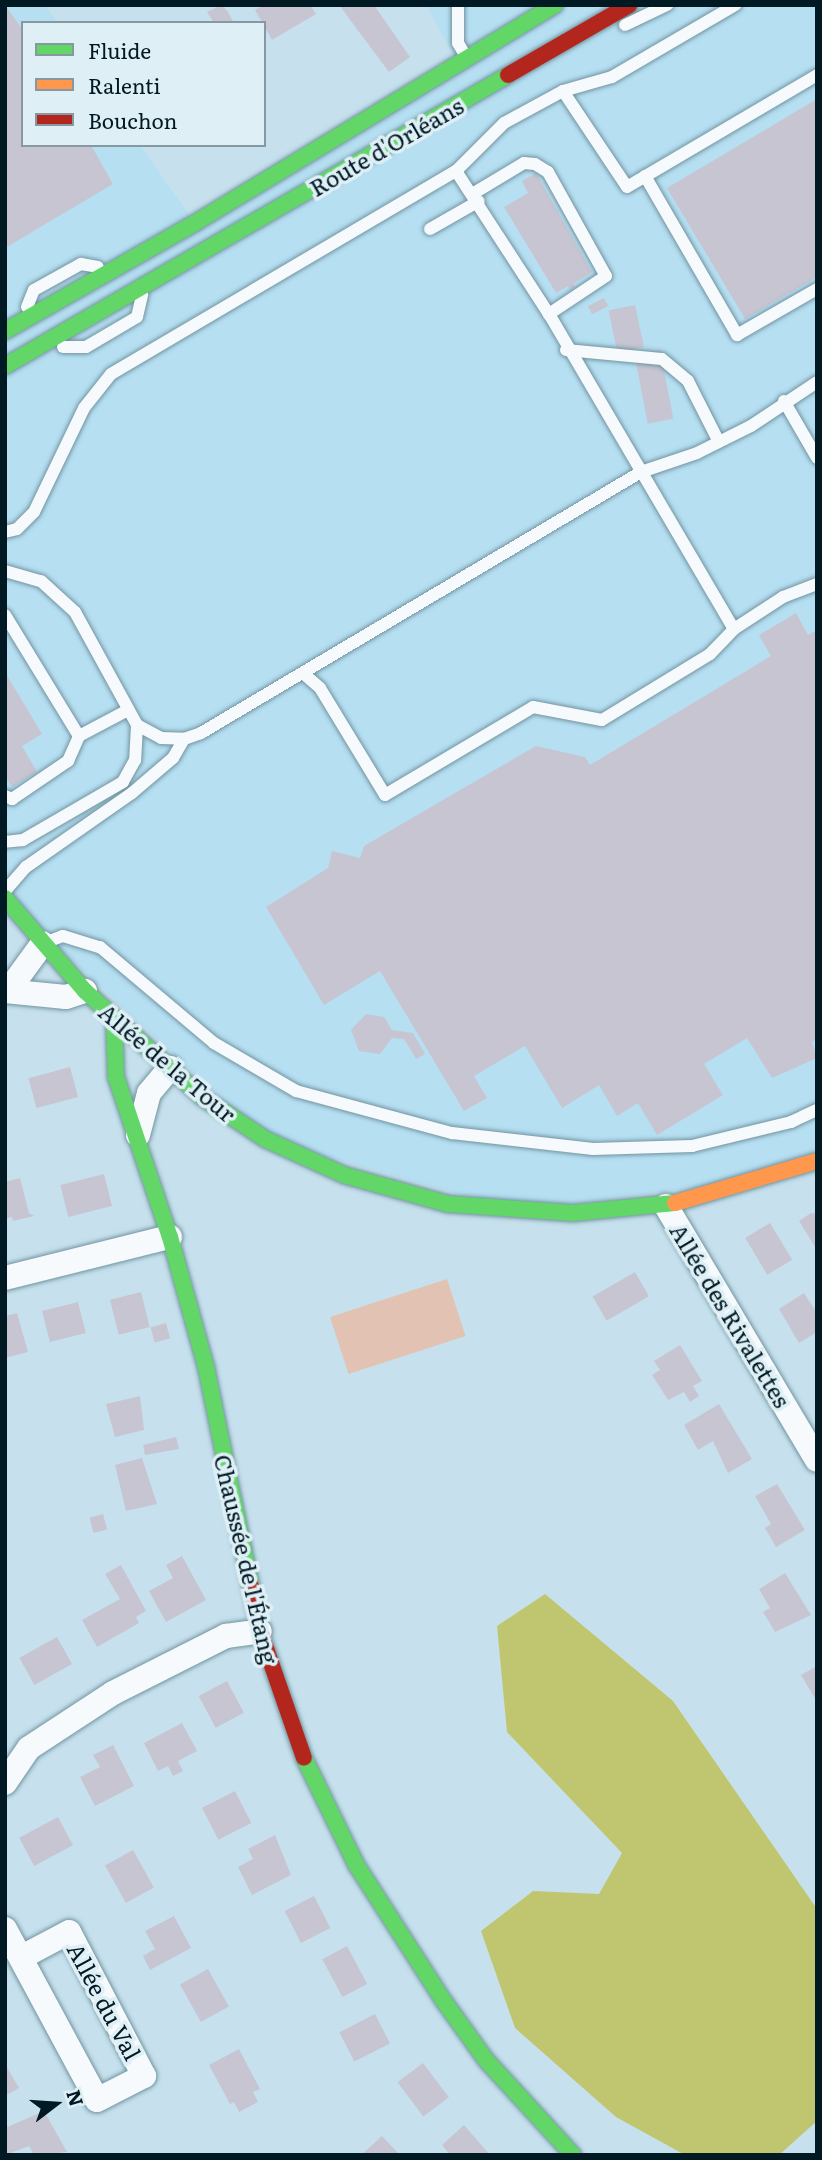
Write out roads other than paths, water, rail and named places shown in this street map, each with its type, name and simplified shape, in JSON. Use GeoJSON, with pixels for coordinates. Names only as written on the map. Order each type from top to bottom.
{"type":"FeatureCollection","features":[{"type":"Feature","properties":{"kind":"street","name":"Route d'Orléans"},"geometry":{"type":"LineString","coordinates":[[5,331],[555,5]]}},
{"type":"Feature","properties":{"kind":"street","name":"Route d'Orléans"},"geometry":{"type":"LineString","coordinates":[[5,366],[629,5]]}},
{"type":"Feature","properties":{"kind":"street","name":"Allée de la Tour"},"geometry":{"type":"LineString","coordinates":[[5,898],[85,991],[202,1097],[265,1139],[344,1175],[435,1200],[573,1213],[666,1206],[817,1161]]}},
{"type":"Feature","properties":{"kind":"street"},"geometry":{"type":"LineString","coordinates":[[7,991],[43,943]]}},
{"type":"Feature","properties":{"kind":"street"},"geometry":{"type":"LineString","coordinates":[[7,991],[66,997],[85,991]]}},
{"type":"Feature","properties":{"kind":"street","name":"Chaussée de l'Étang"},"geometry":{"type":"LineString","coordinates":[[114,1018],[116,1077],[138,1135],[170,1237],[206,1367],[260,1631],[296,1742],[357,1866],[486,2060],[573,2155]]}},
{"type":"Feature","properties":{"kind":"street"},"geometry":{"type":"LineString","coordinates":[[138,1135],[149,1093],[170,1068]]}},
{"type":"Feature","properties":{"kind":"street","name":"Allée des Rivalettes"},"geometry":{"type":"LineString","coordinates":[[666,1206],[817,1460]]}},
{"type":"Feature","properties":{"kind":"street"},"geometry":{"type":"LineString","coordinates":[[5,1278],[170,1237]]}},
{"type":"Feature","properties":{"kind":"street"},"geometry":{"type":"LineString","coordinates":[[5,1783],[29,1748],[113,1693],[226,1636],[260,1631]]}},
{"type":"Feature","properties":{"kind":"street","name":"Allée du Val"},"geometry":{"type":"LineString","coordinates":[[5,1929],[97,2101],[144,2076],[69,1932],[22,1957]]}},
{"type":"Feature","properties":{"kind":"lane"},"geometry":{"type":"LineString","coordinates":[[458,5],[458,43],[466,57]]}},
{"type":"Feature","properties":{"kind":"lane"},"geometry":{"type":"LineString","coordinates":[[601,21],[630,26],[667,5]]}},
{"type":"Feature","properties":{"kind":"lane"},"geometry":{"type":"LineString","coordinates":[[5,532],[17,529],[34,512],[84,408],[111,374],[456,171],[504,123],[563,91],[612,78],[735,5]]}},
{"type":"Feature","properties":{"kind":"lane"},"geometry":{"type":"LineString","coordinates":[[563,91],[627,187],[817,75]]}},
{"type":"Feature","properties":{"kind":"lane"},"geometry":{"type":"LineString","coordinates":[[430,229],[524,163],[535,164],[548,172],[607,276],[549,314]]}},
{"type":"Feature","properties":{"kind":"lane"},"geometry":{"type":"LineString","coordinates":[[456,171],[476,197],[549,314],[566,350],[734,629]]}},
{"type":"Feature","properties":{"kind":"lane"},"geometry":{"type":"LineString","coordinates":[[645,176],[737,335],[817,289]]}},
{"type":"Feature","properties":{"kind":"lane"},"geometry":{"type":"LineString","coordinates":[[41,346],[86,347],[137,317],[144,287]]}},
{"type":"Feature","properties":{"kind":"lane"},"geometry":{"type":"LineString","coordinates":[[566,350],[662,359],[688,381],[719,442]]}},
{"type":"Feature","properties":{"kind":"lane"},"geometry":{"type":"LineString","coordinates":[[5,891],[26,867],[132,793],[173,758],[184,739],[304,674],[640,472],[719,442],[817,382]]}},
{"type":"Feature","properties":{"kind":"lane"},"geometry":{"type":"LineString","coordinates":[[785,401],[817,458]]}},
{"type":"Feature","properties":{"kind":"lane"},"geometry":{"type":"LineString","coordinates":[[5,571],[41,581],[75,612],[137,725],[161,737],[184,739]]}},
{"type":"Feature","properties":{"kind":"lane"},"geometry":{"type":"LineString","coordinates":[[304,674],[320,688],[386,795],[533,708],[602,720],[710,654],[734,629],[783,597],[817,584]]}},
{"type":"Feature","properties":{"kind":"lane"},"geometry":{"type":"LineString","coordinates":[[5,615],[11,617],[79,736]]}},
{"type":"Feature","properties":{"kind":"lane"},"geometry":{"type":"LineString","coordinates":[[5,796],[12,799],[68,761],[79,736],[128,710]]}},
{"type":"Feature","properties":{"kind":"lane"},"geometry":{"type":"LineString","coordinates":[[5,842],[23,840],[123,782],[135,760],[137,725]]}},
{"type":"Feature","properties":{"kind":"lane"},"geometry":{"type":"LineString","coordinates":[[43,943],[63,936],[100,947],[214,1043],[296,1091],[452,1133],[593,1149],[692,1146],[791,1122],[817,1110]]}}]}
